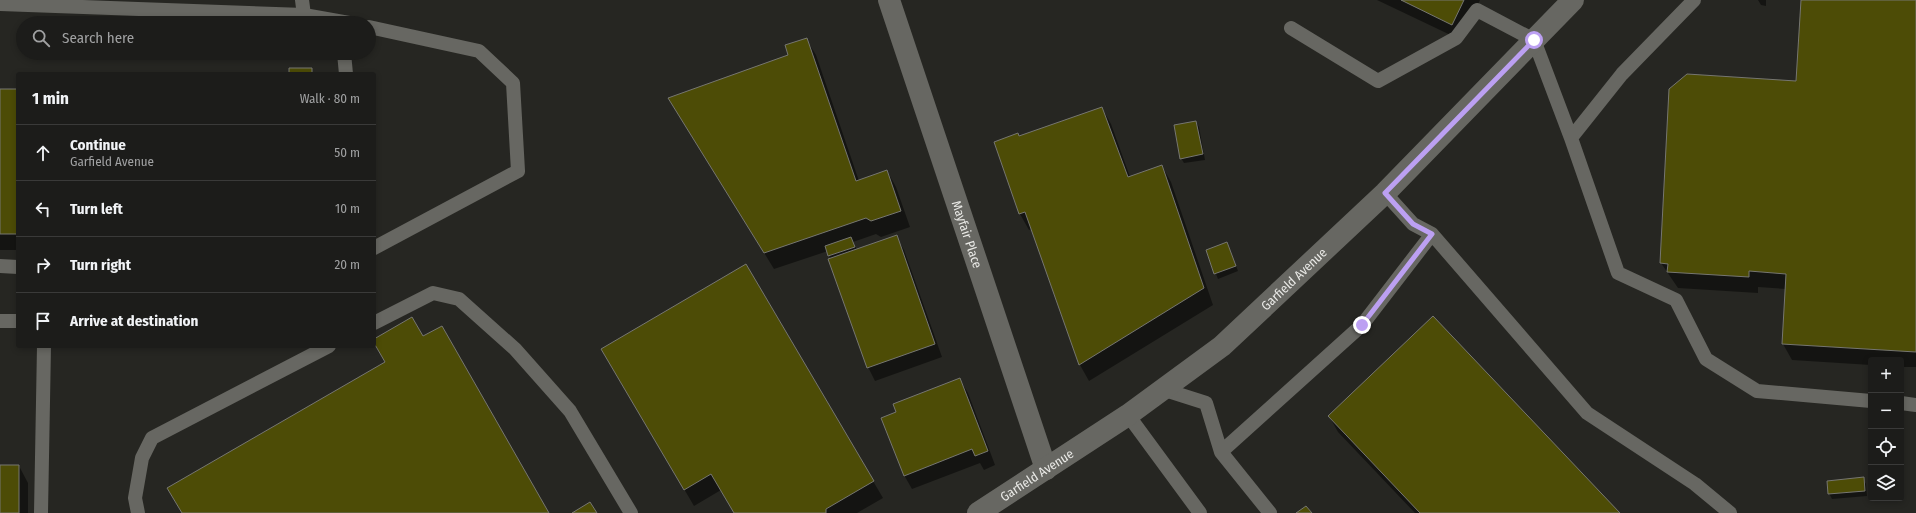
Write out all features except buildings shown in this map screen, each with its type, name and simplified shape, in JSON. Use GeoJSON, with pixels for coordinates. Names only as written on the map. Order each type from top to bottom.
{"type":"FeatureCollection","features":[{"type":"Feature","properties":{"kind":"street","name":"Mayfair Place"},"geometry":{"type":"LineString","coordinates":[[889,0],[1046,469]]}},
{"type":"Feature","properties":{"kind":"street","name":"Garfield Avenue"},"geometry":{"type":"LineString","coordinates":[[978,513],[1128,415],[1222,346],[1385,193],[1573,0]]}},
{"type":"Feature","properties":{"kind":"lane"},"geometry":{"type":"LineString","coordinates":[[302,0],[304,15]]}},
{"type":"Feature","properties":{"kind":"lane"},"geometry":{"type":"LineString","coordinates":[[1571,138],[1622,74],[1694,0]]}},
{"type":"Feature","properties":{"kind":"lane"},"geometry":{"type":"LineString","coordinates":[[0,4],[310,16]]}},
{"type":"Feature","properties":{"kind":"lane"},"geometry":{"type":"LineString","coordinates":[[1291,28],[1378,81],[1456,38],[1477,10],[1534,40],[1571,138],[1618,273],[1676,300],[1706,359],[1757,391],[1868,401]]}},
{"type":"Feature","properties":{"kind":"lane"},"geometry":{"type":"LineString","coordinates":[[376,28],[479,50],[513,83],[518,171],[376,247]]}},
{"type":"Feature","properties":{"kind":"lane"},"geometry":{"type":"LineString","coordinates":[[345,60],[346,72]]}},
{"type":"Feature","properties":{"kind":"lane"},"geometry":{"type":"LineString","coordinates":[[1385,193],[1413,224],[1432,234],[1587,413],[1695,484],[1730,513]]}},
{"type":"Feature","properties":{"kind":"lane"},"geometry":{"type":"LineString","coordinates":[[1221,452],[1362,325],[1432,234]]}},
{"type":"Feature","properties":{"kind":"lane"},"geometry":{"type":"LineString","coordinates":[[0,266],[16,267]]}},
{"type":"Feature","properties":{"kind":"lane"},"geometry":{"type":"LineString","coordinates":[[376,322],[432,293],[459,299],[515,349],[570,411],[631,513]]}},
{"type":"Feature","properties":{"kind":"lane"},"geometry":{"type":"LineString","coordinates":[[0,321],[16,321]]}},
{"type":"Feature","properties":{"kind":"lane"},"geometry":{"type":"LineString","coordinates":[[41,513],[44,348]]}},
{"type":"Feature","properties":{"kind":"lane"},"geometry":{"type":"LineString","coordinates":[[138,513],[135,498],[142,458],[152,438],[325,348]]}},
{"type":"Feature","properties":{"kind":"lane"},"geometry":{"type":"LineString","coordinates":[[1162,389],[1206,403],[1221,452],[1270,513]]}},
{"type":"Feature","properties":{"kind":"lane"},"geometry":{"type":"LineString","coordinates":[[1904,403],[1916,405]]}},
{"type":"Feature","properties":{"kind":"lane"},"geometry":{"type":"LineString","coordinates":[[1128,415],[1200,513]]}},
{"type":"Feature","properties":{"kind":"route"},"geometry":{"type":"LineString","coordinates":[[1362,325],[1432,234],[1413,224],[1385,193],[1534,40]]}}]}
